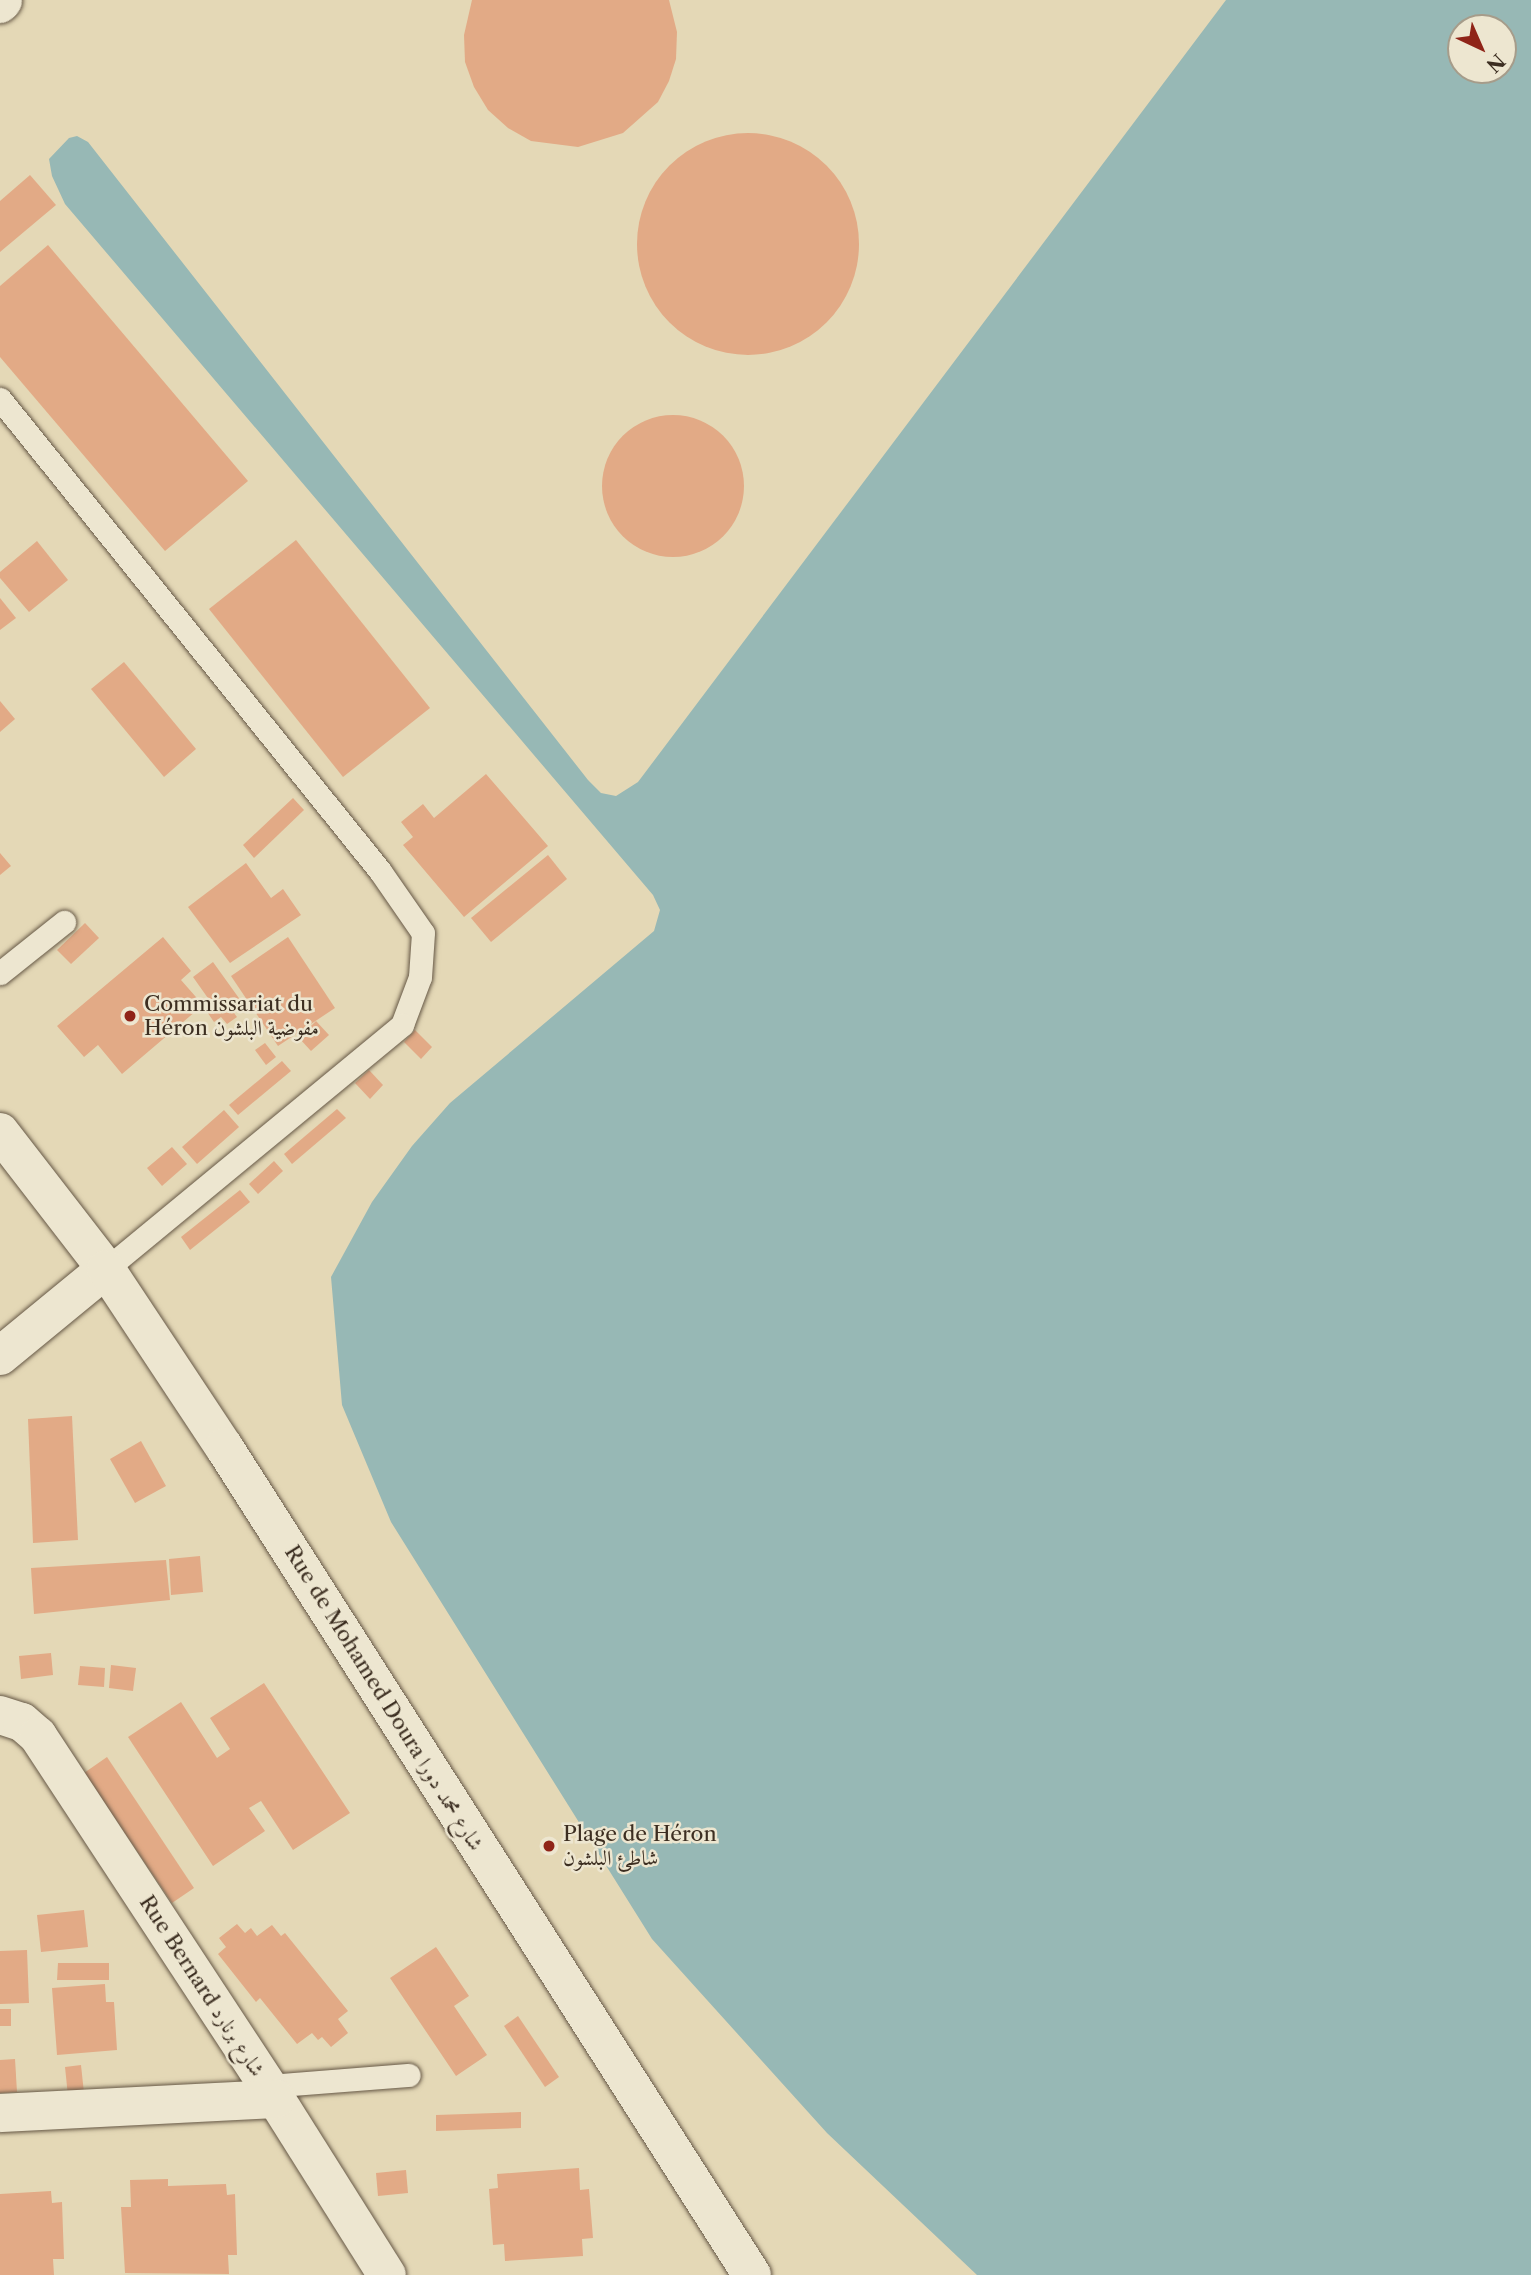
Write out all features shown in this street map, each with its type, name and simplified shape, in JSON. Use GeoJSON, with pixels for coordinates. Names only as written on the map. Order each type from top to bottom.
{"type":"FeatureCollection","features":[{"type":"Feature","properties":{"kind":"street","name":"Rue de Mohamed Doura شارع محمد دورا"},"geometry":{"type":"LineString","coordinates":[[0,1132],[106,1269],[224,1447],[752,2275]]}},
{"type":"Feature","properties":{"kind":"street"},"geometry":{"type":"LineString","coordinates":[[0,1356],[106,1269]]}},
{"type":"Feature","properties":{"kind":"street","name":"Rue Bernard شارع برنارد"},"geometry":{"type":"LineString","coordinates":[[0,1715],[22,1722],[38,1736],[272,2092],[387,2275]]}},
{"type":"Feature","properties":{"kind":"street"},"geometry":{"type":"LineString","coordinates":[[0,2113],[272,2092]]}},
{"type":"Feature","properties":{"kind":"lane"},"geometry":{"type":"LineString","coordinates":[[0,399],[380,871],[423,933],[420,977],[402,1025],[106,1269]]}},
{"type":"Feature","properties":{"kind":"lane"},"geometry":{"type":"LineString","coordinates":[[0,973],[64,922]]}},
{"type":"Feature","properties":{"kind":"lane"},"geometry":{"type":"LineString","coordinates":[[272,2092],[409,2075]]}},
{"type":"Feature","properties":{"kind":"water"},"geometry":{"type":"Polygon","coordinates":[[[1226,0],[1531,0],[1531,2275],[977,2275],[827,2133],[652,1939],[391,1522],[342,1405],[331,1277],[372,1202],[412,1146],[450,1103],[654,931],[660,910],[653,895],[65,204],[52,176],[49,159],[69,138],[77,136],[88,142],[588,780],[601,793],[616,796],[638,782],[1226,0]]]}},
{"type":"Feature","properties":{"kind":"building"},"geometry":{"type":"Polygon","coordinates":[[[472,0],[669,0],[677,32],[676,59],[669,81],[658,102],[623,133],[578,147],[531,141],[508,128],[488,110],[474,87],[465,62],[464,35],[472,0]]]}},
{"type":"Feature","properties":{"kind":"building"},"geometry":{"type":"Polygon","coordinates":[[[748,133],[770,135],[800,146],[818,158],[834,174],[846,192],[854,212],[859,244],[857,266],[846,296],[834,314],[818,330],[800,342],[780,350],[748,355],[726,353],[696,342],[678,330],[662,314],[650,296],[642,276],[637,244],[639,222],[650,192],[662,174],[678,158],[696,146],[716,138],[748,133]]]}},
{"type":"Feature","properties":{"kind":"building"},"geometry":{"type":"Polygon","coordinates":[[[30,175],[56,205],[0,252],[0,201],[30,175]]]}},
{"type":"Feature","properties":{"kind":"building"},"geometry":{"type":"Polygon","coordinates":[[[48,245],[248,481],[165,551],[0,357],[0,286],[48,245]]]}},
{"type":"Feature","properties":{"kind":"building"},"geometry":{"type":"Polygon","coordinates":[[[673,415],[700,421],[723,436],[738,459],[744,486],[738,513],[723,536],[700,551],[673,557],[646,551],[623,536],[608,513],[602,486],[608,459],[623,436],[646,421],[673,415]]]}},
{"type":"Feature","properties":{"kind":"building"},"geometry":{"type":"Polygon","coordinates":[[[296,540],[430,708],[343,777],[209,609],[296,540]]]}},
{"type":"Feature","properties":{"kind":"building"},"geometry":{"type":"Polygon","coordinates":[[[37,541],[68,580],[29,612],[0,578],[0,572],[37,541]]]}},
{"type":"Feature","properties":{"kind":"building"},"geometry":{"type":"Polygon","coordinates":[[[0,598],[16,618],[0,630],[0,598]]]}},
{"type":"Feature","properties":{"kind":"building"},"geometry":{"type":"Polygon","coordinates":[[[124,662],[196,749],[164,777],[91,689],[124,662]]]}},
{"type":"Feature","properties":{"kind":"building"},"geometry":{"type":"Polygon","coordinates":[[[0,701],[15,719],[0,732],[0,701]]]}},
{"type":"Feature","properties":{"kind":"building"},"geometry":{"type":"Polygon","coordinates":[[[486,774],[548,846],[464,917],[403,845],[413,837],[401,822],[423,804],[434,818],[486,774]]]}},
{"type":"Feature","properties":{"kind":"building"},"geometry":{"type":"Polygon","coordinates":[[[293,798],[304,810],[254,858],[243,845],[293,798]]]}},
{"type":"Feature","properties":{"kind":"building"},"geometry":{"type":"Polygon","coordinates":[[[0,853],[11,866],[0,875],[0,853]]]}},
{"type":"Feature","properties":{"kind":"building"},"geometry":{"type":"Polygon","coordinates":[[[548,855],[567,879],[491,942],[471,918],[548,855]]]}},
{"type":"Feature","properties":{"kind":"building"},"geometry":{"type":"Polygon","coordinates":[[[246,863],[271,898],[283,889],[301,915],[230,963],[188,907],[246,863]]]}},
{"type":"Feature","properties":{"kind":"building"},"geometry":{"type":"Polygon","coordinates":[[[85,923],[99,938],[71,964],[57,950],[85,923]]]}},
{"type":"Feature","properties":{"kind":"building","name":"Commissariat du Héron مفوضية البلشون"},"geometry":{"type":"Polygon","coordinates":[[[163,937],[191,971],[181,980],[203,1005],[122,1074],[98,1045],[84,1057],[57,1026],[163,937]]]}},
{"type":"Feature","properties":{"kind":"building"},"geometry":{"type":"Polygon","coordinates":[[[288,937],[335,1008],[278,1046],[231,976],[288,937]]]}},
{"type":"Feature","properties":{"kind":"building"},"geometry":{"type":"Polygon","coordinates":[[[213,962],[241,1001],[231,1009],[237,1017],[227,1024],[221,1017],[214,1022],[203,1006],[210,1001],[193,977],[213,962]]]}},
{"type":"Feature","properties":{"kind":"building"},"geometry":{"type":"Polygon","coordinates":[[[316,1021],[329,1035],[311,1051],[299,1038],[316,1021]]]}},
{"type":"Feature","properties":{"kind":"building"},"geometry":{"type":"Polygon","coordinates":[[[415,1030],[432,1047],[421,1059],[404,1042],[415,1030]]]}},
{"type":"Feature","properties":{"kind":"building"},"geometry":{"type":"Polygon","coordinates":[[[265,1043],[276,1057],[266,1065],[255,1050],[265,1043]]]}},
{"type":"Feature","properties":{"kind":"building"},"geometry":{"type":"Polygon","coordinates":[[[282,1061],[291,1071],[238,1115],[229,1105],[282,1061]]]}},
{"type":"Feature","properties":{"kind":"building"},"geometry":{"type":"Polygon","coordinates":[[[369,1070],[383,1085],[370,1099],[355,1083],[369,1070]]]}},
{"type":"Feature","properties":{"kind":"building"},"geometry":{"type":"Polygon","coordinates":[[[337,1109],[346,1118],[292,1164],[284,1154],[337,1109]]]}},
{"type":"Feature","properties":{"kind":"building"},"geometry":{"type":"Polygon","coordinates":[[[224,1110],[239,1127],[197,1164],[182,1147],[224,1110]]]}},
{"type":"Feature","properties":{"kind":"building"},"geometry":{"type":"Polygon","coordinates":[[[172,1147],[187,1164],[162,1186],[147,1168],[172,1147]]]}},
{"type":"Feature","properties":{"kind":"building"},"geometry":{"type":"Polygon","coordinates":[[[274,1161],[283,1171],[258,1194],[249,1184],[274,1161]]]}},
{"type":"Feature","properties":{"kind":"building"},"geometry":{"type":"Polygon","coordinates":[[[240,1190],[250,1202],[190,1250],[181,1237],[240,1190]]]}},
{"type":"Feature","properties":{"kind":"building"},"geometry":{"type":"Polygon","coordinates":[[[72,1416],[78,1540],[33,1543],[28,1419],[72,1416]]]}},
{"type":"Feature","properties":{"kind":"building"},"geometry":{"type":"Polygon","coordinates":[[[141,1441],[166,1486],[135,1503],[110,1459],[141,1441]]]}},
{"type":"Feature","properties":{"kind":"building"},"geometry":{"type":"Polygon","coordinates":[[[200,1556],[203,1592],[171,1595],[169,1559],[200,1556]]]}},
{"type":"Feature","properties":{"kind":"building"},"geometry":{"type":"Polygon","coordinates":[[[166,1560],[170,1600],[34,1614],[31,1568],[166,1560]]]}},
{"type":"Feature","properties":{"kind":"building"},"geometry":{"type":"Polygon","coordinates":[[[51,1653],[53,1675],[21,1679],[19,1656],[51,1653]]]}},
{"type":"Feature","properties":{"kind":"building"},"geometry":{"type":"Polygon","coordinates":[[[111,1665],[136,1668],[133,1691],[109,1688],[111,1665]]]}},
{"type":"Feature","properties":{"kind":"building"},"geometry":{"type":"Polygon","coordinates":[[[80,1666],[105,1668],[104,1687],[78,1685],[80,1666]]]}},
{"type":"Feature","properties":{"kind":"building"},"geometry":{"type":"Polygon","coordinates":[[[264,1683],[350,1813],[293,1850],[261,1801],[249,1808],[265,1831],[213,1866],[128,1737],[181,1702],[217,1758],[230,1749],[210,1718],[264,1683]]]}},
{"type":"Feature","properties":{"kind":"building"},"geometry":{"type":"Polygon","coordinates":[[[107,1757],[194,1888],[172,1903],[84,1773],[107,1757]]]}},
{"type":"Feature","properties":{"kind":"building"},"geometry":{"type":"Polygon","coordinates":[[[84,1910],[88,1947],[41,1952],[37,1915],[84,1910]]]}},
{"type":"Feature","properties":{"kind":"building"},"geometry":{"type":"Polygon","coordinates":[[[237,1924],[245,1933],[251,1928],[257,1936],[272,1925],[281,1936],[285,1933],[348,2011],[338,2019],[348,2033],[331,2047],[322,2037],[318,2040],[312,2033],[297,2044],[260,1998],[256,2002],[218,1954],[226,1947],[219,1938],[237,1924]]]}},
{"type":"Feature","properties":{"kind":"building"},"geometry":{"type":"Polygon","coordinates":[[[436,1947],[469,1996],[454,2006],[487,2055],[456,2076],[390,1978],[436,1947]]]}},
{"type":"Feature","properties":{"kind":"building"},"geometry":{"type":"Polygon","coordinates":[[[27,1950],[29,2003],[0,2004],[0,1951],[27,1950]]]}},
{"type":"Feature","properties":{"kind":"building"},"geometry":{"type":"Polygon","coordinates":[[[58,1963],[109,1963],[109,1980],[57,1980],[58,1963]]]}},
{"type":"Feature","properties":{"kind":"building"},"geometry":{"type":"Polygon","coordinates":[[[105,1984],[106,2002],[114,2002],[117,2050],[57,2055],[52,1988],[105,1984]]]}},
{"type":"Feature","properties":{"kind":"building"},"geometry":{"type":"Polygon","coordinates":[[[0,2009],[11,2009],[11,2026],[0,2026],[0,2009]]]}},
{"type":"Feature","properties":{"kind":"building"},"geometry":{"type":"Polygon","coordinates":[[[518,2016],[559,2077],[545,2087],[504,2026],[518,2016]]]}},
{"type":"Feature","properties":{"kind":"building"},"geometry":{"type":"Polygon","coordinates":[[[15,2059],[17,2092],[0,2093],[0,2060],[15,2059]]]}},
{"type":"Feature","properties":{"kind":"building"},"geometry":{"type":"Polygon","coordinates":[[[81,2065],[84,2093],[68,2096],[65,2067],[81,2065]]]}},
{"type":"Feature","properties":{"kind":"building"},"geometry":{"type":"Polygon","coordinates":[[[521,2112],[521,2128],[436,2131],[436,2115],[521,2112]]]}},
{"type":"Feature","properties":{"kind":"building"},"geometry":{"type":"Polygon","coordinates":[[[579,2168],[580,2190],[589,2189],[593,2238],[582,2239],[583,2256],[505,2261],[504,2244],[493,2245],[489,2189],[498,2188],[497,2174],[579,2168]]]}},
{"type":"Feature","properties":{"kind":"building"},"geometry":{"type":"Polygon","coordinates":[[[406,2170],[408,2193],[378,2196],[376,2173],[406,2170]]]}},
{"type":"Feature","properties":{"kind":"building"},"geometry":{"type":"Polygon","coordinates":[[[168,2179],[168,2186],[226,2184],[227,2195],[235,2194],[237,2255],[228,2255],[229,2274],[125,2273],[121,2207],[131,2207],[130,2180],[168,2179]]]}},
{"type":"Feature","properties":{"kind":"building"},"geometry":{"type":"Polygon","coordinates":[[[51,2191],[52,2203],[62,2202],[64,2259],[53,2259],[54,2275],[0,2275],[0,2194],[51,2191]]]}},
{"type":"Feature","properties":{"kind":"place","name":"Commissariat du Héron مفوضية البلشون"},"geometry":{"type":"Point","coordinates":[130,1016]}},
{"type":"Feature","properties":{"kind":"place","name":"Plage de Héron شاطئ البلشون"},"geometry":{"type":"Point","coordinates":[549,1846]}}]}
